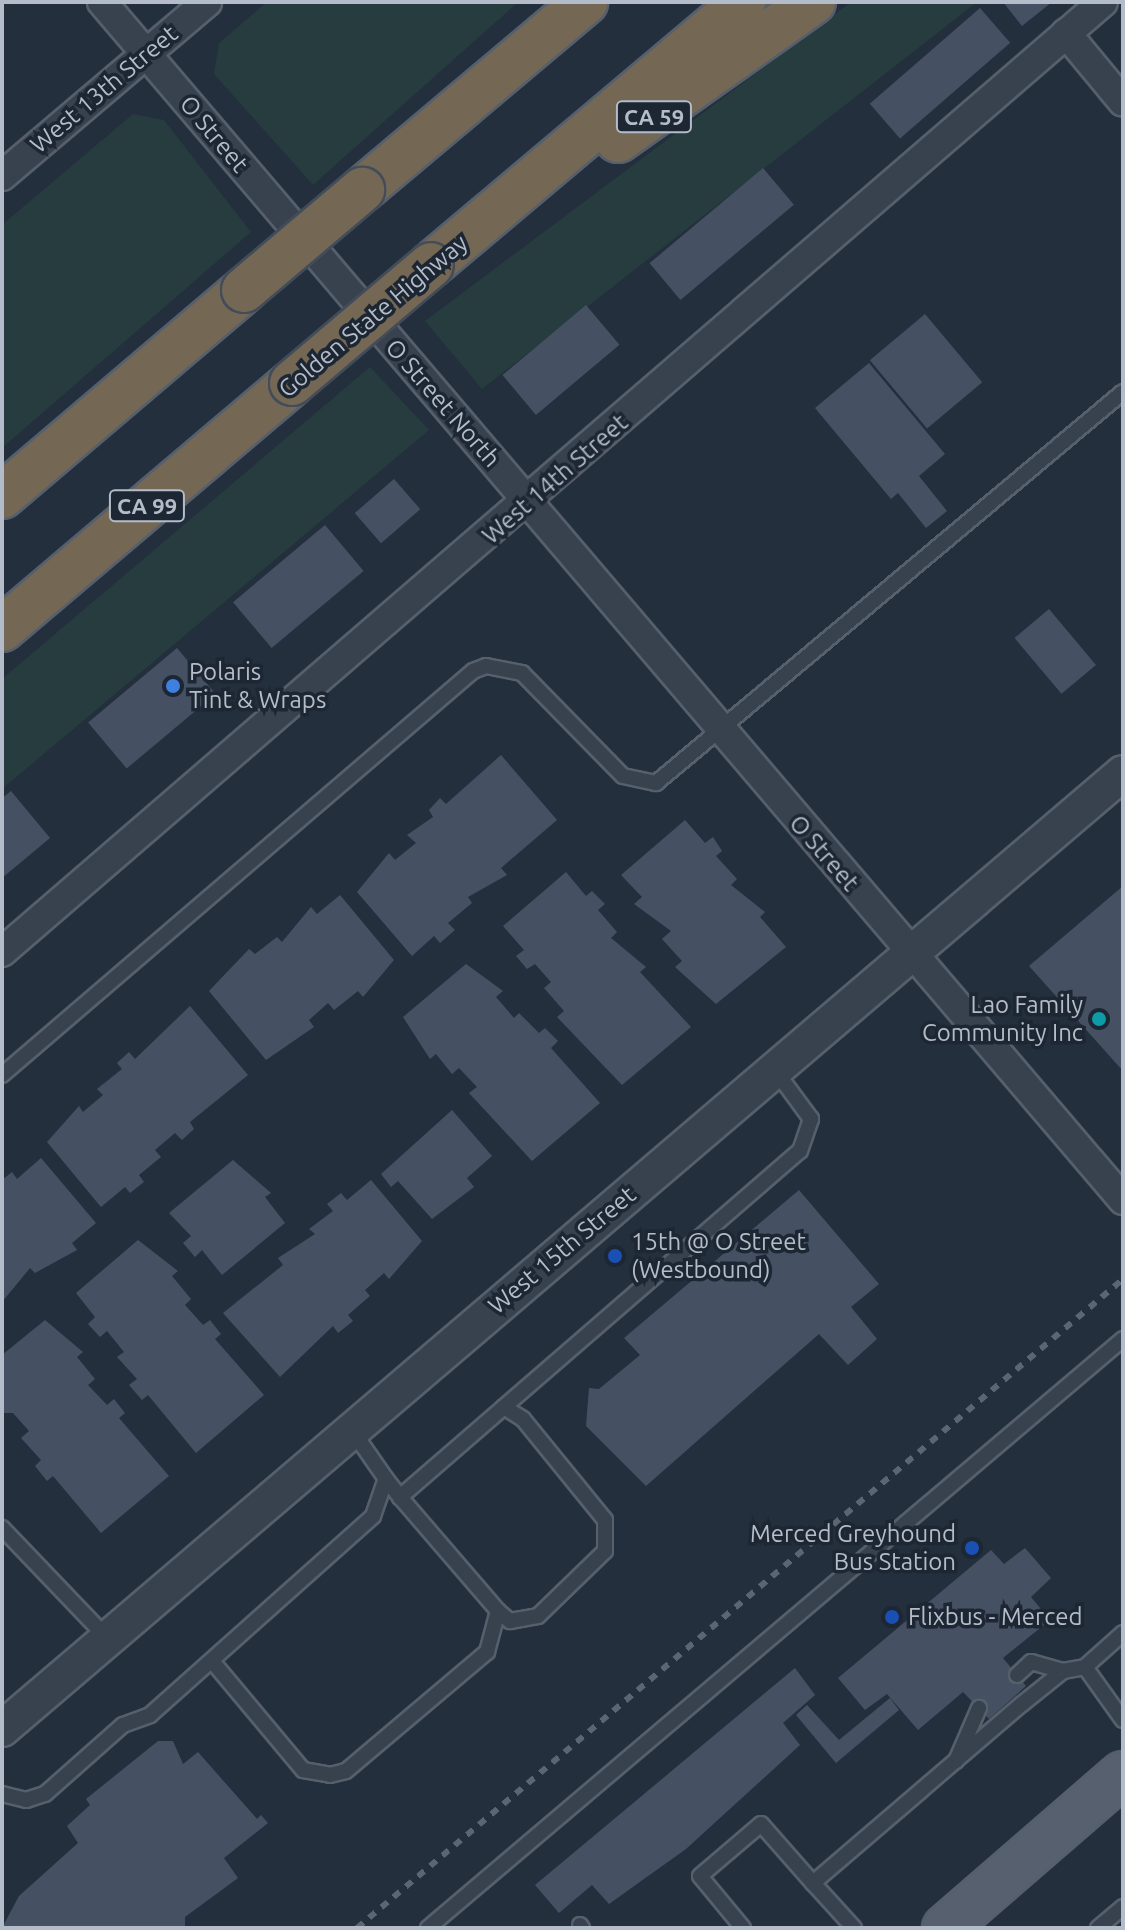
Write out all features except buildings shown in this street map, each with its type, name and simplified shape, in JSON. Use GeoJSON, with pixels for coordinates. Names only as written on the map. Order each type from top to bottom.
{"type":"FeatureCollection","features":[{"type":"Feature","properties":{"kind":"highway","name":"Golden State Highway"},"geometry":{"type":"LineString","coordinates":[[2,629],[743,2]]}},
{"type":"Feature","properties":{"kind":"highway","name":"CA 59"},"geometry":{"type":"LineString","coordinates":[[487,221],[642,125],[813,2]]}},
{"type":"Feature","properties":{"kind":"highway"},"geometry":{"type":"LineString","coordinates":[[2,496],[572,11]]}},
{"type":"Feature","properties":{"kind":"main road"},"geometry":{"type":"LineString","coordinates":[[945,1928],[1123,1774]]}},
{"type":"Feature","properties":{"kind":"street","name":"O Street"},"geometry":{"type":"LineString","coordinates":[[102,2],[326,266]]}},
{"type":"Feature","properties":{"kind":"street","name":"West 13th Street"},"geometry":{"type":"LineString","coordinates":[[2,176],[207,2]]}},
{"type":"Feature","properties":{"kind":"street","name":"West 14th Street"},"geometry":{"type":"LineString","coordinates":[[2,952],[528,503],[1103,2]]}},
{"type":"Feature","properties":{"kind":"street"},"geometry":{"type":"LineString","coordinates":[[1066,33],[1123,102]]}},
{"type":"Feature","properties":{"kind":"street","name":"O Street North"},"geometry":{"type":"LineString","coordinates":[[326,266],[528,503]]}},
{"type":"Feature","properties":{"kind":"street","name":"O Street"},"geometry":{"type":"LineString","coordinates":[[528,503],[716,727],[1123,1200]]}},
{"type":"Feature","properties":{"kind":"street","name":"West 15th Street"},"geometry":{"type":"LineString","coordinates":[[2,1729],[110,1641],[352,1430],[1123,773]]}},
{"type":"Feature","properties":{"kind":"lane"},"geometry":{"type":"LineString","coordinates":[[2,1075],[473,671],[486,666],[522,673],[634,783],[656,783],[716,727],[1123,392]]}},
{"type":"Feature","properties":{"kind":"lane"},"geometry":{"type":"LineString","coordinates":[[400,1497],[800,1151],[811,1119],[774,1069]]}},
{"type":"Feature","properties":{"kind":"lane"},"geometry":{"type":"LineString","coordinates":[[428,1928],[1123,1339]]}},
{"type":"Feature","properties":{"kind":"lane"},"geometry":{"type":"LineString","coordinates":[[352,1430],[400,1497],[510,1621],[538,1616],[598,1563],[605,1520],[523,1419],[504,1407]]}},
{"type":"Feature","properties":{"kind":"lane"},"geometry":{"type":"LineString","coordinates":[[2,1794],[26,1800],[45,1794],[123,1725],[150,1715],[373,1516],[386,1479]]}},
{"type":"Feature","properties":{"kind":"lane"},"geometry":{"type":"LineString","coordinates":[[2,1528],[110,1641]]}},
{"type":"Feature","properties":{"kind":"lane"},"geometry":{"type":"LineString","coordinates":[[212,1661],[303,1770],[318,1776],[346,1771],[487,1652],[498,1611]]}},
{"type":"Feature","properties":{"kind":"lane"},"geometry":{"type":"LineString","coordinates":[[1017,1675],[1031,1662],[1063,1671],[1085,1667],[1123,1633]]}},
{"type":"Feature","properties":{"kind":"lane"},"geometry":{"type":"LineString","coordinates":[[1085,1667],[1123,1720]]}},
{"type":"Feature","properties":{"kind":"lane"},"geometry":{"type":"LineString","coordinates":[[813,1883],[1063,1671]]}},
{"type":"Feature","properties":{"kind":"lane"},"geometry":{"type":"LineString","coordinates":[[956,1761],[979,1708]]}},
{"type":"Feature","properties":{"kind":"lane"},"geometry":{"type":"LineString","coordinates":[[743,1928],[700,1876],[761,1824],[854,1928]]}},
{"type":"Feature","properties":{"kind":"lane"},"geometry":{"type":"LineString","coordinates":[[1098,1928],[1123,1907]]}},
{"type":"Feature","properties":{"kind":"green space"},"geometry":{"type":"Polygon","coordinates":[[[267,2],[518,2],[313,185],[214,74],[219,43],[267,2]]]}},
{"type":"Feature","properties":{"kind":"green space"},"geometry":{"type":"Polygon","coordinates":[[[851,2],[977,2],[482,389],[425,321],[851,2]]]}},
{"type":"Feature","properties":{"kind":"green space"},"geometry":{"type":"Polygon","coordinates":[[[133,114],[164,120],[251,232],[2,448],[2,225],[133,114]]]}},
{"type":"Feature","properties":{"kind":"green space"},"geometry":{"type":"Polygon","coordinates":[[[370,367],[429,430],[2,789],[2,679],[370,367]]]}},
{"type":"Feature","properties":{"kind":"railway"},"geometry":{"type":"LineString","coordinates":[[357,1928],[1123,1279]]}},
{"type":"Feature","properties":{"kind":"place","name":"Polaris Tint & Wraps"},"geometry":{"type":"Point","coordinates":[173,686]}},
{"type":"Feature","properties":{"kind":"place","name":"Lao Family Community Inc"},"geometry":{"type":"Point","coordinates":[1099,1019]}},
{"type":"Feature","properties":{"kind":"place","name":"15th @ O Street (Westbound)"},"geometry":{"type":"Point","coordinates":[615,1256]}},
{"type":"Feature","properties":{"kind":"place","name":"Merced Greyhound Bus Station"},"geometry":{"type":"Point","coordinates":[972,1548]}},
{"type":"Feature","properties":{"kind":"place","name":"Flixbus - Merced"},"geometry":{"type":"Point","coordinates":[892,1617]}}]}
